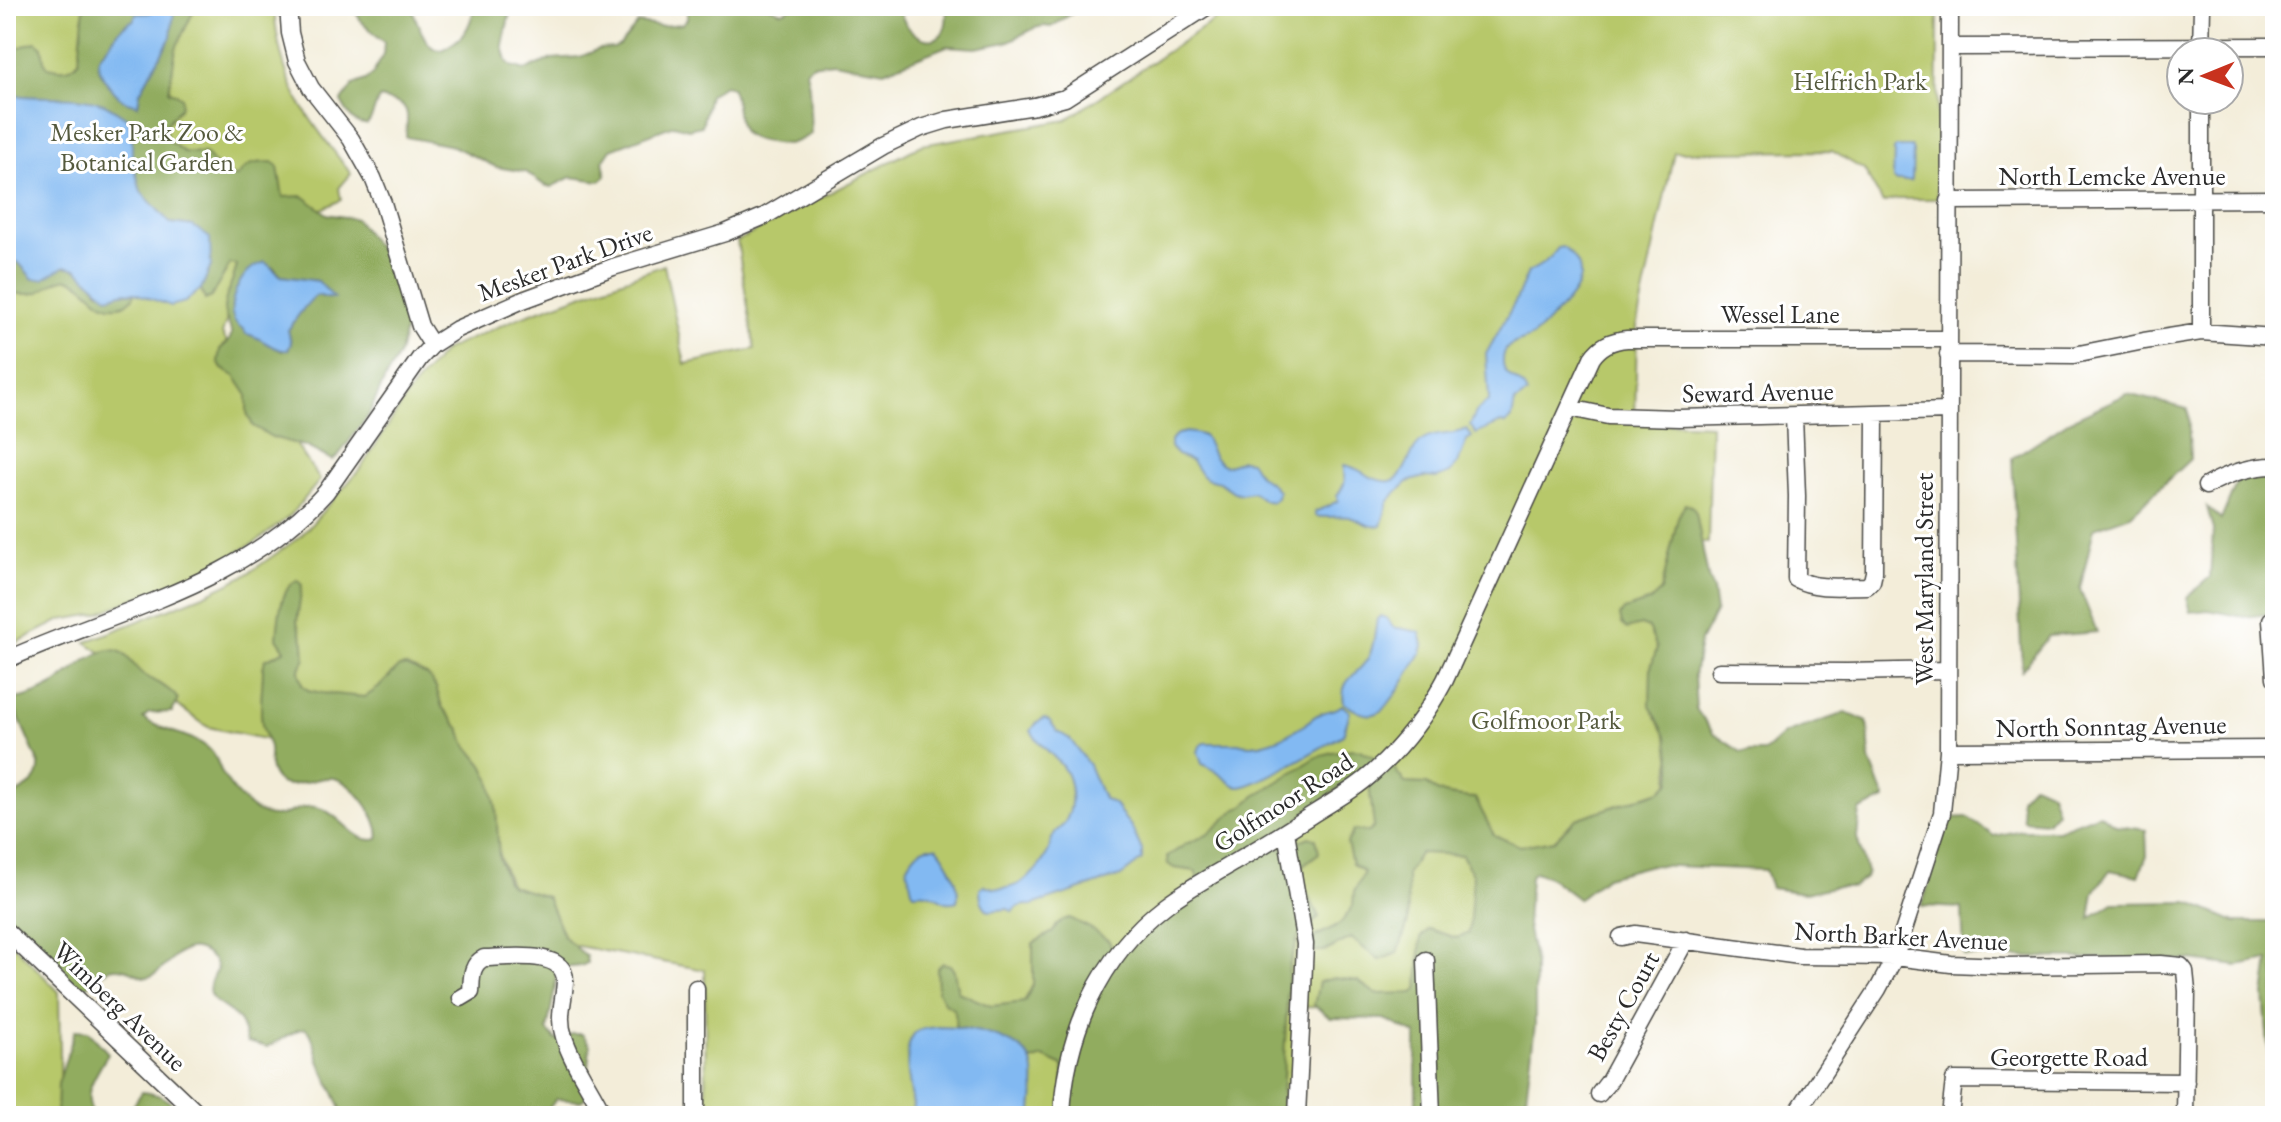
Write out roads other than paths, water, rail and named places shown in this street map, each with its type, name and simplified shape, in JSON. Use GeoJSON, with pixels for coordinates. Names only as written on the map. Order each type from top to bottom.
{"type":"FeatureCollection","features":[{"type":"Feature","properties":{"kind":"street"},"geometry":{"type":"LineString","coordinates":[[288,6],[297,61],[311,88],[351,139],[373,178],[420,326],[432,345]]}},
{"type":"Feature","properties":{"kind":"street","name":"Mesker Park Drive"},"geometry":{"type":"LineString","coordinates":[[6,660],[201,581],[270,542],[326,492],[406,376],[432,345],[471,322],[613,267],[745,225],[780,208],[883,146],[921,128],[947,120],[1065,98],[1208,6]]}},
{"type":"Feature","properties":{"kind":"street","name":"West Maryland Street"},"geometry":{"type":"LineString","coordinates":[[1795,1116],[1878,989],[1895,957],[1942,813],[1948,751],[1950,6]]}},
{"type":"Feature","properties":{"kind":"street"},"geometry":{"type":"LineString","coordinates":[[2201,36],[2202,6]]}},
{"type":"Feature","properties":{"kind":"street"},"geometry":{"type":"LineString","coordinates":[[2245,47],[2275,46]]}},
{"type":"Feature","properties":{"kind":"street"},"geometry":{"type":"LineString","coordinates":[[1950,47],[2165,49]]}},
{"type":"Feature","properties":{"kind":"street"},"geometry":{"type":"LineString","coordinates":[[2201,116],[2201,332]]}},
{"type":"Feature","properties":{"kind":"street","name":"North Lemcke Avenue"},"geometry":{"type":"LineString","coordinates":[[1948,201],[2275,199]]}},
{"type":"Feature","properties":{"kind":"street","name":"Wessel Lane"},"geometry":{"type":"LineString","coordinates":[[1612,342],[1627,339],[1948,347],[2074,355],[2201,332],[2275,337]]}},
{"type":"Feature","properties":{"kind":"street","name":"Golfmoor Road"},"geometry":{"type":"LineString","coordinates":[[1062,1116],[1066,1070],[1076,1031],[1098,983],[1142,926],[1181,894],[1286,832],[1375,772],[1422,718],[1445,680],[1592,358],[1612,342]]}},
{"type":"Feature","properties":{"kind":"street","name":"Seward Avenue"},"geometry":{"type":"LineString","coordinates":[[1570,408],[1595,414],[1704,418],[1949,411]]}},
{"type":"Feature","properties":{"kind":"street"},"geometry":{"type":"LineString","coordinates":[[1794,416],[1796,579],[1804,583],[1834,586],[1867,586],[1874,572],[1875,415]]}},
{"type":"Feature","properties":{"kind":"street"},"geometry":{"type":"LineString","coordinates":[[2206,486],[2231,474],[2275,466]]}},
{"type":"Feature","properties":{"kind":"street"},"geometry":{"type":"LineString","coordinates":[[2271,620],[2275,678]]}},
{"type":"Feature","properties":{"kind":"street"},"geometry":{"type":"LineString","coordinates":[[1719,671],[1948,670]]}},
{"type":"Feature","properties":{"kind":"street","name":"North Sonntag Avenue"},"geometry":{"type":"LineString","coordinates":[[1948,751],[2275,749]]}},
{"type":"Feature","properties":{"kind":"street"},"geometry":{"type":"LineString","coordinates":[[1286,832],[1305,944],[1297,1116]]}},
{"type":"Feature","properties":{"kind":"street","name":"Wimberg Avenue"},"geometry":{"type":"LineString","coordinates":[[6,931],[200,1116]]}},
{"type":"Feature","properties":{"kind":"street","name":"North Barker Avenue"},"geometry":{"type":"LineString","coordinates":[[1621,937],[1635,934],[1800,956],[1895,957],[1951,964],[2179,966],[2186,975],[2186,1082]]}},
{"type":"Feature","properties":{"kind":"street","name":"Besty Court"},"geometry":{"type":"LineString","coordinates":[[1599,1094],[1686,940]]}},
{"type":"Feature","properties":{"kind":"street"},"geometry":{"type":"LineString","coordinates":[[461,998],[471,992],[473,969],[484,958],[543,958],[558,965],[565,979],[560,1005],[563,1035],[604,1116]]}},
{"type":"Feature","properties":{"kind":"street"},"geometry":{"type":"LineString","coordinates":[[1426,960],[1432,1116]]}},
{"type":"Feature","properties":{"kind":"street"},"geometry":{"type":"LineString","coordinates":[[696,988],[696,1116]]}},
{"type":"Feature","properties":{"kind":"street","name":"Georgette Road"},"geometry":{"type":"LineString","coordinates":[[1950,1116],[1953,1081],[2186,1082]]}},
{"type":"Feature","properties":{"kind":"street"},"geometry":{"type":"LineString","coordinates":[[2185,1116],[2186,1082]]}},
{"type":"Feature","properties":{"kind":"water"},"geometry":{"type":"Polygon","coordinates":[[[166,6],[174,10],[171,37],[140,92],[138,105],[127,102],[106,82],[99,58],[136,14],[166,6]]]}},
{"type":"Feature","properties":{"kind":"water"},"geometry":{"type":"Polygon","coordinates":[[[6,94],[90,100],[108,106],[129,119],[132,158],[141,192],[170,223],[193,226],[210,238],[211,266],[201,289],[185,302],[171,306],[135,293],[125,292],[108,297],[77,269],[65,266],[43,279],[33,279],[19,263],[6,258],[6,94]]]}},
{"type":"Feature","properties":{"kind":"water"},"geometry":{"type":"Polygon","coordinates":[[[1896,147],[1911,147],[1913,151],[1910,181],[1893,179],[1896,147]]]}},
{"type":"Feature","properties":{"kind":"water"},"geometry":{"type":"Polygon","coordinates":[[[1562,247],[1578,263],[1580,272],[1576,288],[1537,333],[1506,349],[1503,361],[1506,372],[1527,394],[1515,402],[1512,418],[1506,424],[1501,423],[1476,434],[1470,425],[1476,412],[1489,400],[1486,354],[1528,272],[1562,247]]]}},
{"type":"Feature","properties":{"kind":"water"},"geometry":{"type":"Polygon","coordinates":[[[265,262],[281,276],[318,281],[334,298],[317,295],[310,301],[288,330],[291,343],[288,350],[277,349],[246,334],[233,317],[233,299],[241,281],[252,268],[265,262]]]}},
{"type":"Feature","properties":{"kind":"water"},"geometry":{"type":"Polygon","coordinates":[[[1467,429],[1472,437],[1467,440],[1458,463],[1450,473],[1408,482],[1388,502],[1381,526],[1368,525],[1349,517],[1315,516],[1315,512],[1338,501],[1337,496],[1344,483],[1344,465],[1378,480],[1390,481],[1401,475],[1414,449],[1425,439],[1467,429]]]}},
{"type":"Feature","properties":{"kind":"water"},"geometry":{"type":"Polygon","coordinates":[[[1187,432],[1205,438],[1215,458],[1226,466],[1241,460],[1250,461],[1260,476],[1278,491],[1277,498],[1271,502],[1253,492],[1234,492],[1202,476],[1192,461],[1177,455],[1170,447],[1170,440],[1177,434],[1187,432]]]}},
{"type":"Feature","properties":{"kind":"water"},"geometry":{"type":"Polygon","coordinates":[[[1381,616],[1393,627],[1420,632],[1423,645],[1388,704],[1376,713],[1363,714],[1344,703],[1344,688],[1370,654],[1377,619],[1381,616]]]}},
{"type":"Feature","properties":{"kind":"water"},"geometry":{"type":"Polygon","coordinates":[[[1342,705],[1350,712],[1343,735],[1260,780],[1239,787],[1202,764],[1198,752],[1205,743],[1254,745],[1272,741],[1319,714],[1342,705]]]}},
{"type":"Feature","properties":{"kind":"water"},"geometry":{"type":"Polygon","coordinates":[[[1044,718],[1070,739],[1089,765],[1103,798],[1116,805],[1131,826],[1142,850],[1142,860],[1121,876],[1021,906],[1013,912],[1008,909],[989,911],[982,901],[980,888],[984,885],[994,888],[1013,886],[1030,876],[1043,861],[1056,831],[1069,812],[1071,795],[1068,776],[1031,731],[1044,718]]]}},
{"type":"Feature","properties":{"kind":"water"},"geometry":{"type":"Polygon","coordinates":[[[928,847],[937,847],[949,865],[956,880],[957,901],[945,901],[912,890],[907,867],[916,854],[928,847]]]}},
{"type":"Feature","properties":{"kind":"water"},"geometry":{"type":"Polygon","coordinates":[[[938,1027],[992,1035],[1018,1047],[1028,1056],[1034,1072],[1032,1116],[915,1116],[908,1074],[910,1041],[919,1031],[938,1027]]]}},
{"type":"Feature","properties":{"kind":"park label","name":"Helfrich Park"},"geometry":{"type":"Point","coordinates":[1860,81]}},
{"type":"Feature","properties":{"kind":"park label","name":"Mesker Park Zoo & Botanical Garden"},"geometry":{"type":"Point","coordinates":[147,147]}},
{"type":"Feature","properties":{"kind":"park label","name":"Golfmoor Park"},"geometry":{"type":"Point","coordinates":[1546,720]}}]}
